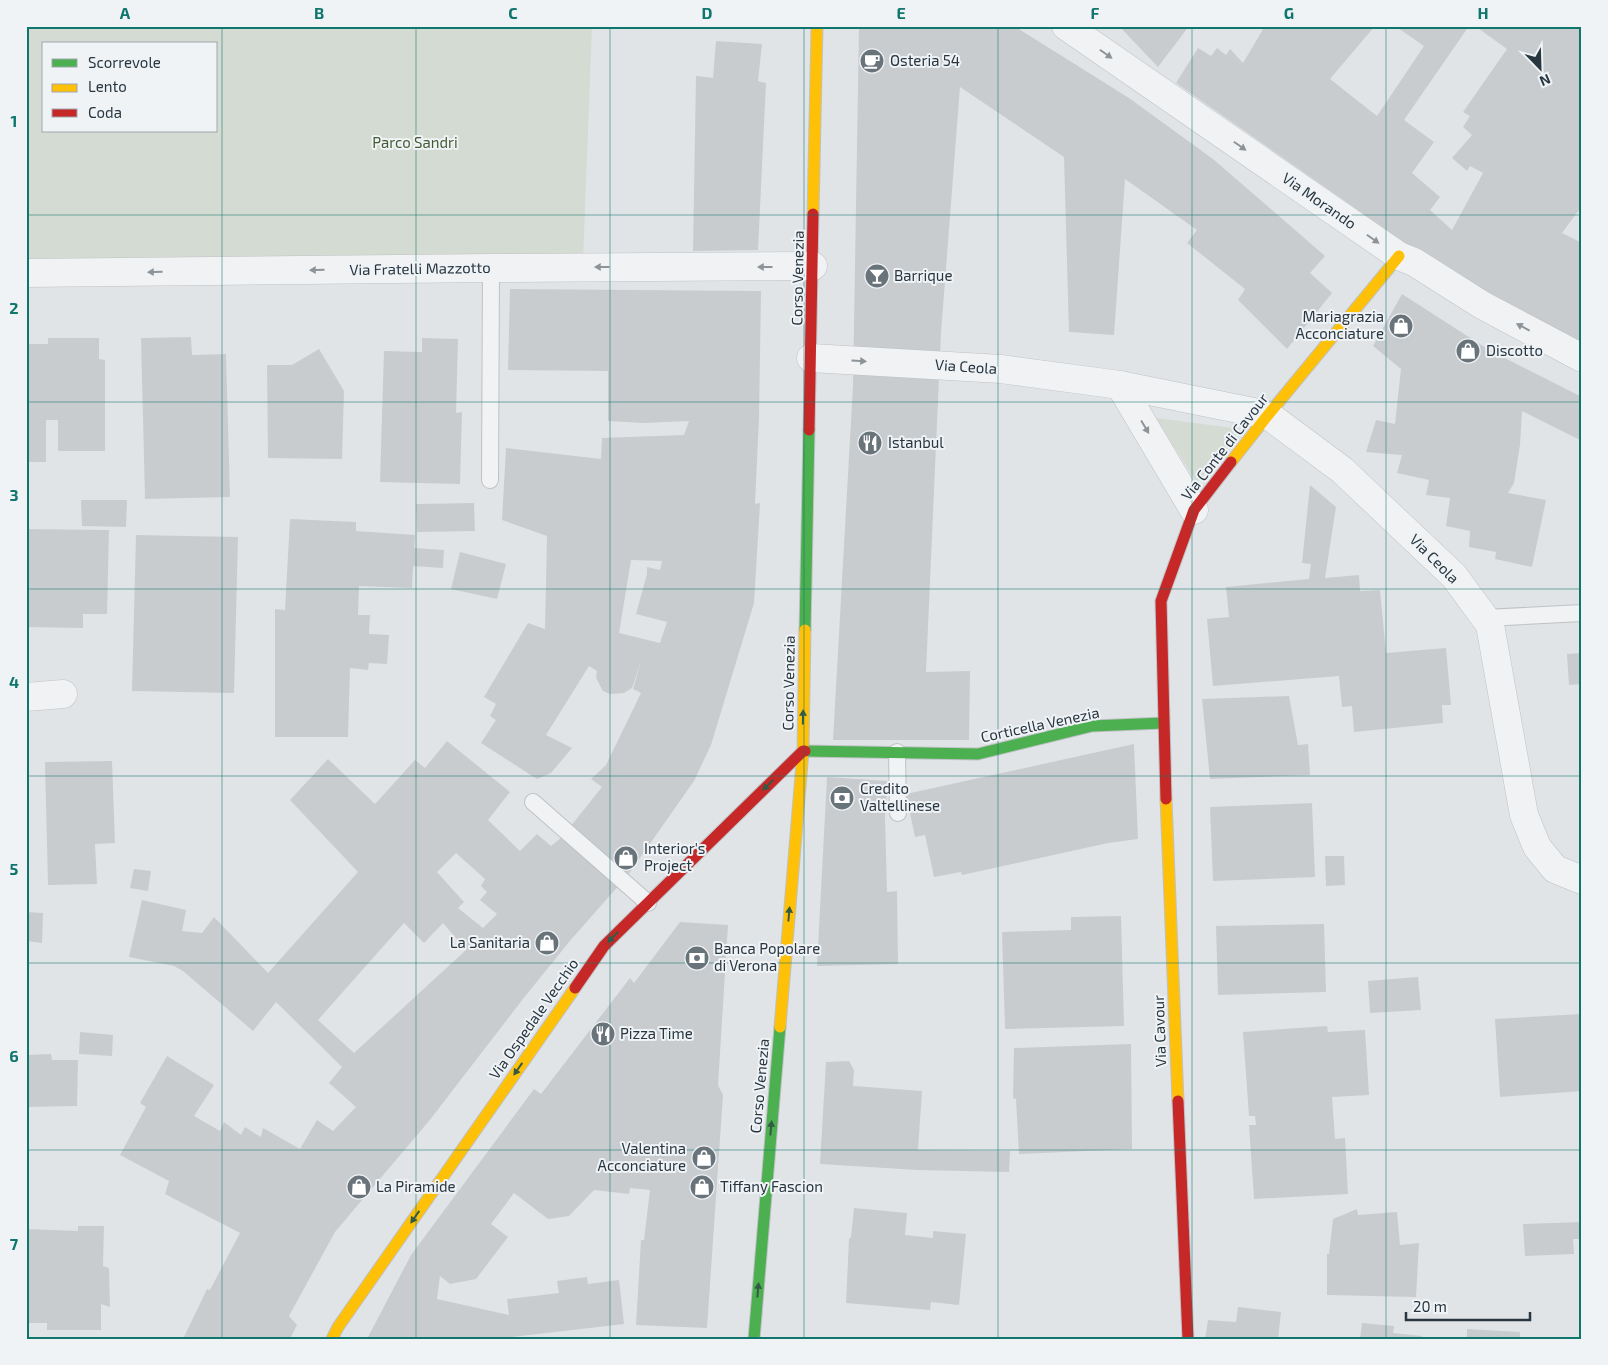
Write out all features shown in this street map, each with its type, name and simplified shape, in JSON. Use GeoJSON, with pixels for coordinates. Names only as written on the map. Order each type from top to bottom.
{"type":"FeatureCollection","features":[{"type":"Feature","properties":{"kind":"street","name":"Corso Venezia"},"geometry":{"type":"LineString","coordinates":[[754,1339],[803,751],[817,26]]}},
{"type":"Feature","properties":{"kind":"street","name":"Via Morando"},"geometry":{"type":"LineString","coordinates":[[1066,26],[1399,256],[1414,262],[1482,305],[1582,358]]}},
{"type":"Feature","properties":{"kind":"street","name":"Via Conte di Cavour"},"geometry":{"type":"LineString","coordinates":[[1163,723],[1162,601],[1194,510],[1268,415],[1399,256]]}},
{"type":"Feature","properties":{"kind":"street","name":"Via Fratelli Mazzotto"},"geometry":{"type":"LineString","coordinates":[[26,273],[813,266]]}},
{"type":"Feature","properties":{"kind":"street","name":"Via Ceola"},"geometry":{"type":"LineString","coordinates":[[810,358],[1001,369],[1120,385],[1268,415],[1349,477],[1454,576],[1490,625],[1524,815],[1537,846],[1555,869],[1582,880]]}},
{"type":"Feature","properties":{"kind":"street"},"geometry":{"type":"LineString","coordinates":[[1120,385],[1194,510]]}},
{"type":"Feature","properties":{"kind":"street"},"geometry":{"type":"LineString","coordinates":[[26,697],[63,694]]}},
{"type":"Feature","properties":{"kind":"street","name":"Corticella Venezia"},"geometry":{"type":"LineString","coordinates":[[803,751],[978,754],[1092,726],[1163,723]]}},
{"type":"Feature","properties":{"kind":"street","name":"Via Cavour"},"geometry":{"type":"LineString","coordinates":[[1163,723],[1188,1339]]}},
{"type":"Feature","properties":{"kind":"street","name":"Via Ospedale Vecchio"},"geometry":{"type":"LineString","coordinates":[[332,1339],[338,1327],[604,946],[803,751]]}},
{"type":"Feature","properties":{"kind":"lane"},"geometry":{"type":"LineString","coordinates":[[490,480],[491,268]]}},
{"type":"Feature","properties":{"kind":"lane"},"geometry":{"type":"LineString","coordinates":[[1485,618],[1582,613]]}},
{"type":"Feature","properties":{"kind":"lane"},"geometry":{"type":"LineString","coordinates":[[898,752],[898,813]]}},
{"type":"Feature","properties":{"kind":"lane"},"geometry":{"type":"LineString","coordinates":[[533,802],[648,903]]}},
{"type":"Feature","properties":{"kind":"green space","name":"Parco Sandri"},"geometry":{"type":"Polygon","coordinates":[[[26,26],[592,26],[583,261],[26,260],[26,26]]]}},
{"type":"Feature","properties":{"kind":"green space"},"geometry":{"type":"Polygon","coordinates":[[[1156,418],[1241,429],[1197,483],[1156,418]]]}},
{"type":"Feature","properties":{"kind":"building"},"geometry":{"type":"Polygon","coordinates":[[[859,26],[1014,26],[1129,98],[1213,159],[1325,256],[1310,273],[1332,293],[1287,349],[1238,300],[1245,289],[1187,243],[1197,230],[1125,179],[1114,335],[1069,332],[1064,157],[960,87],[941,333],[926,672],[970,671],[969,740],[833,740],[853,386],[859,26]]]}},
{"type":"Feature","properties":{"kind":"building"},"geometry":{"type":"Polygon","coordinates":[[[1119,26],[1189,26],[1158,67],[1119,26]]]}},
{"type":"Feature","properties":{"kind":"building"},"geometry":{"type":"Polygon","coordinates":[[[1265,26],[1302,26],[1306,28],[1308,26],[1375,26],[1330,79],[1377,116],[1424,46],[1395,26],[1469,26],[1404,120],[1434,142],[1412,173],[1440,197],[1430,210],[1452,230],[1483,173],[1470,166],[1467,171],[1452,158],[1472,135],[1463,127],[1470,116],[1463,112],[1507,49],[1475,26],[1582,26],[1582,206],[1562,233],[1582,243],[1582,339],[1578,346],[1479,287],[1431,261],[1176,83],[1198,48],[1211,56],[1217,48],[1226,55],[1230,49],[1243,63],[1265,26]]]}},
{"type":"Feature","properties":{"kind":"building"},"geometry":{"type":"Polygon","coordinates":[[[716,41],[762,44],[758,81],[766,83],[758,250],[693,251],[696,76],[713,78],[716,41]]]}},
{"type":"Feature","properties":{"kind":"building"},"geometry":{"type":"Polygon","coordinates":[[[510,289],[761,291],[759,418],[755,504],[760,503],[754,603],[711,745],[694,781],[628,875],[569,942],[429,1121],[335,1232],[289,1316],[297,1325],[290,1339],[183,1339],[207,1289],[210,1290],[240,1233],[165,1194],[169,1181],[120,1155],[146,1107],[140,1103],[167,1056],[214,1085],[194,1116],[220,1131],[224,1122],[241,1135],[245,1127],[261,1137],[263,1128],[300,1149],[317,1120],[333,1131],[356,1107],[329,1083],[342,1067],[276,1002],[253,1031],[183,971],[174,966],[129,957],[142,900],[186,910],[182,931],[202,933],[214,917],[268,973],[358,872],[290,800],[328,759],[375,804],[415,760],[425,768],[447,741],[510,792],[488,820],[520,851],[537,834],[551,846],[562,837],[602,787],[591,779],[606,765],[641,693],[633,689],[641,661],[632,688],[624,693],[610,694],[603,691],[596,678],[597,671],[589,666],[546,735],[572,748],[551,773],[537,779],[481,743],[496,720],[490,716],[496,704],[484,697],[528,623],[545,629],[547,536],[502,520],[506,448],[601,459],[602,438],[684,435],[689,421],[643,423],[608,421],[608,371],[508,370],[510,289]],[[631,560],[619,633],[660,643],[667,622],[636,614],[647,574],[647,567],[660,570],[662,561],[631,560]],[[456,853],[437,872],[464,902],[458,908],[483,928],[497,914],[480,900],[487,892],[481,886],[485,879],[456,853]],[[404,923],[318,1020],[354,1053],[466,950],[443,923],[424,943],[404,923]]]}},
{"type":"Feature","properties":{"kind":"building"},"geometry":{"type":"Polygon","coordinates":[[[1402,294],[1489,350],[1582,397],[1582,441],[1522,411],[1520,445],[1514,483],[1508,493],[1546,500],[1532,567],[1495,559],[1496,552],[1469,547],[1470,531],[1446,526],[1450,498],[1426,495],[1429,480],[1397,473],[1402,455],[1366,452],[1376,420],[1395,424],[1401,369],[1373,346],[1402,294]]]}},
{"type":"Feature","properties":{"kind":"building"},"geometry":{"type":"Polygon","coordinates":[[[191,337],[192,355],[226,354],[230,497],[145,499],[141,338],[191,337]]]}},
{"type":"Feature","properties":{"kind":"building"},"geometry":{"type":"Polygon","coordinates":[[[48,338],[99,338],[99,359],[105,360],[105,451],[58,451],[58,420],[46,420],[46,462],[26,462],[26,344],[48,344],[48,338]]]}},
{"type":"Feature","properties":{"kind":"building"},"geometry":{"type":"Polygon","coordinates":[[[422,338],[458,339],[456,413],[462,412],[460,484],[380,482],[384,351],[422,352],[422,338]]]}},
{"type":"Feature","properties":{"kind":"building"},"geometry":{"type":"Polygon","coordinates":[[[319,349],[344,391],[342,459],[268,458],[267,365],[292,365],[319,349]]]}},
{"type":"Feature","properties":{"kind":"building"},"geometry":{"type":"Polygon","coordinates":[[[1310,485],[1336,507],[1325,578],[1359,575],[1360,591],[1380,590],[1386,653],[1446,648],[1451,705],[1442,705],[1443,723],[1354,732],[1352,706],[1342,707],[1339,676],[1213,686],[1207,619],[1229,617],[1226,587],[1309,579],[1311,564],[1302,563],[1310,485]]]}},
{"type":"Feature","properties":{"kind":"building"},"geometry":{"type":"Polygon","coordinates":[[[81,500],[127,500],[126,527],[82,526],[81,500]]]}},
{"type":"Feature","properties":{"kind":"building"},"geometry":{"type":"Polygon","coordinates":[[[474,503],[475,531],[417,532],[416,504],[474,503]]]}},
{"type":"Feature","properties":{"kind":"building"},"geometry":{"type":"Polygon","coordinates":[[[290,519],[356,522],[356,531],[415,535],[414,548],[444,550],[443,568],[413,566],[412,588],[359,586],[358,615],[370,615],[369,634],[389,635],[387,664],[369,663],[368,670],[350,668],[348,737],[275,737],[275,609],[285,610],[290,519]]]}},
{"type":"Feature","properties":{"kind":"building"},"geometry":{"type":"Polygon","coordinates":[[[26,529],[109,530],[107,614],[83,614],[83,628],[26,627],[26,529]]]}},
{"type":"Feature","properties":{"kind":"building"},"geometry":{"type":"Polygon","coordinates":[[[136,535],[238,537],[234,693],[132,691],[136,535]]]}},
{"type":"Feature","properties":{"kind":"building"},"geometry":{"type":"Polygon","coordinates":[[[460,552],[506,564],[497,599],[451,589],[460,552]]]}},
{"type":"Feature","properties":{"kind":"building"},"geometry":{"type":"Polygon","coordinates":[[[1582,653],[1582,684],[1569,685],[1567,654],[1582,653]]]}},
{"type":"Feature","properties":{"kind":"building"},"geometry":{"type":"Polygon","coordinates":[[[1289,696],[1298,745],[1308,744],[1310,775],[1210,779],[1202,699],[1289,696]]]}},
{"type":"Feature","properties":{"kind":"building"},"geometry":{"type":"Polygon","coordinates":[[[1134,744],[1138,839],[1108,843],[962,875],[961,872],[934,877],[925,835],[915,837],[906,794],[1134,744]]]}},
{"type":"Feature","properties":{"kind":"building"},"geometry":{"type":"Polygon","coordinates":[[[112,761],[115,843],[95,844],[97,884],[48,885],[45,762],[112,761]]]}},
{"type":"Feature","properties":{"kind":"building"},"geometry":{"type":"Polygon","coordinates":[[[827,777],[888,781],[885,817],[887,892],[897,891],[898,964],[817,966],[827,777]]]}},
{"type":"Feature","properties":{"kind":"building"},"geometry":{"type":"Polygon","coordinates":[[[1312,803],[1315,877],[1213,881],[1210,807],[1312,803]]]}},
{"type":"Feature","properties":{"kind":"building"},"geometry":{"type":"Polygon","coordinates":[[[1325,856],[1344,856],[1345,885],[1326,886],[1325,856]]]}},
{"type":"Feature","properties":{"kind":"building"},"geometry":{"type":"Polygon","coordinates":[[[134,869],[151,871],[148,891],[130,888],[134,869]]]}},
{"type":"Feature","properties":{"kind":"building"},"geometry":{"type":"Polygon","coordinates":[[[26,912],[43,913],[42,943],[26,941],[26,912]]]}},
{"type":"Feature","properties":{"kind":"building"},"geometry":{"type":"Polygon","coordinates":[[[1121,916],[1124,1026],[1005,1029],[1002,932],[1071,930],[1071,917],[1121,916]]]}},
{"type":"Feature","properties":{"kind":"building"},"geometry":{"type":"Polygon","coordinates":[[[680,922],[728,925],[718,1085],[723,1095],[707,1328],[636,1325],[641,1240],[644,1240],[650,1190],[630,1188],[629,1194],[594,1190],[569,1216],[548,1219],[514,1193],[491,1224],[508,1237],[476,1279],[450,1284],[440,1276],[437,1299],[509,1315],[507,1299],[559,1293],[557,1281],[587,1277],[588,1284],[619,1280],[624,1324],[512,1337],[513,1339],[367,1339],[411,1255],[534,1089],[541,1094],[630,978],[634,983],[680,922]]]}},
{"type":"Feature","properties":{"kind":"building"},"geometry":{"type":"Polygon","coordinates":[[[1324,924],[1326,992],[1218,995],[1216,926],[1324,924]]]}},
{"type":"Feature","properties":{"kind":"building"},"geometry":{"type":"Polygon","coordinates":[[[1418,977],[1421,1010],[1370,1013],[1368,981],[1418,977]]]}},
{"type":"Feature","properties":{"kind":"building"},"geometry":{"type":"Polygon","coordinates":[[[1582,1014],[1582,1091],[1500,1097],[1495,1019],[1582,1014]]]}},
{"type":"Feature","properties":{"kind":"building"},"geometry":{"type":"Polygon","coordinates":[[[1327,1026],[1328,1032],[1365,1030],[1369,1095],[1332,1097],[1335,1139],[1345,1138],[1348,1194],[1254,1199],[1249,1125],[1256,1125],[1255,1116],[1249,1116],[1243,1032],[1327,1026]]]}},
{"type":"Feature","properties":{"kind":"building"},"geometry":{"type":"Polygon","coordinates":[[[80,1032],[113,1035],[112,1056],[79,1054],[80,1032]]]}},
{"type":"Feature","properties":{"kind":"building"},"geometry":{"type":"Polygon","coordinates":[[[1131,1044],[1132,1149],[1019,1154],[1016,1099],[1013,1098],[1014,1048],[1131,1044]]]}},
{"type":"Feature","properties":{"kind":"building"},"geometry":{"type":"Polygon","coordinates":[[[51,1054],[52,1060],[78,1060],[77,1106],[26,1107],[26,1055],[51,1054]]]}},
{"type":"Feature","properties":{"kind":"building"},"geometry":{"type":"Polygon","coordinates":[[[849,1061],[854,1070],[853,1086],[922,1091],[918,1150],[1010,1151],[1009,1172],[917,1170],[820,1164],[826,1062],[849,1061]]]}},
{"type":"Feature","properties":{"kind":"building"},"geometry":{"type":"Polygon","coordinates":[[[854,1208],[907,1213],[905,1235],[933,1238],[933,1231],[966,1234],[959,1305],[931,1302],[930,1310],[846,1303],[849,1239],[851,1237],[854,1208]]]}},
{"type":"Feature","properties":{"kind":"building"},"geometry":{"type":"Polygon","coordinates":[[[1357,1209],[1358,1215],[1397,1212],[1400,1245],[1419,1243],[1416,1297],[1327,1295],[1327,1254],[1329,1254],[1333,1219],[1357,1209]]]}},
{"type":"Feature","properties":{"kind":"building"},"geometry":{"type":"Polygon","coordinates":[[[1582,1222],[1582,1239],[1573,1239],[1574,1254],[1525,1256],[1523,1224],[1582,1222]]]}},
{"type":"Feature","properties":{"kind":"building"},"geometry":{"type":"Polygon","coordinates":[[[78,1226],[104,1226],[103,1266],[109,1268],[110,1307],[101,1304],[101,1330],[47,1330],[47,1323],[26,1323],[26,1229],[78,1231],[78,1226]]]}},
{"type":"Feature","properties":{"kind":"building"},"geometry":{"type":"Polygon","coordinates":[[[1238,1307],[1281,1312],[1278,1339],[1205,1339],[1208,1320],[1236,1322],[1238,1307]]]}},
{"type":"Feature","properties":{"kind":"building"},"geometry":{"type":"Polygon","coordinates":[[[1362,1323],[1394,1326],[1393,1333],[1422,1336],[1422,1339],[1360,1339],[1362,1323]]]}},
{"type":"Feature","properties":{"kind":"building"},"geometry":{"type":"Polygon","coordinates":[[[1467,1329],[1520,1332],[1520,1339],[1467,1339],[1467,1329]]]}},
{"type":"Feature","properties":{"kind":"traffic: fast"},"geometry":{"type":"LineString","coordinates":[[805,630],[809,430]]}},
{"type":"Feature","properties":{"kind":"traffic: fast"},"geometry":{"type":"LineString","coordinates":[[805,751],[978,754],[1092,726],[1163,723]]}},
{"type":"Feature","properties":{"kind":"traffic: fast"},"geometry":{"type":"LineString","coordinates":[[754,1339],[780,1027]]}},
{"type":"Feature","properties":{"kind":"traffic: slow"},"geometry":{"type":"LineString","coordinates":[[813,214],[817,26]]}},
{"type":"Feature","properties":{"kind":"traffic: slow"},"geometry":{"type":"LineString","coordinates":[[1231,462],[1399,256]]}},
{"type":"Feature","properties":{"kind":"traffic: slow"},"geometry":{"type":"LineString","coordinates":[[780,1027],[803,751],[805,630]]}},
{"type":"Feature","properties":{"kind":"traffic: slow"},"geometry":{"type":"LineString","coordinates":[[1166,799],[1178,1101]]}},
{"type":"Feature","properties":{"kind":"traffic: slow"},"geometry":{"type":"LineString","coordinates":[[332,1339],[338,1327],[575,988]]}},
{"type":"Feature","properties":{"kind":"traffic: jam"},"geometry":{"type":"LineString","coordinates":[[809,430],[813,214]]}},
{"type":"Feature","properties":{"kind":"traffic: jam"},"geometry":{"type":"LineString","coordinates":[[1166,799],[1161,601],[1194,510],[1231,462]]}},
{"type":"Feature","properties":{"kind":"traffic: jam"},"geometry":{"type":"LineString","coordinates":[[575,988],[604,946],[805,751]]}},
{"type":"Feature","properties":{"kind":"traffic: jam"},"geometry":{"type":"LineString","coordinates":[[1178,1101],[1188,1339]]}},
{"type":"Feature","properties":{"kind":"place","name":"Osteria 54"},"geometry":{"type":"Point","coordinates":[872,61]}},
{"type":"Feature","properties":{"kind":"place","name":"Barrique"},"geometry":{"type":"Point","coordinates":[877,276]}},
{"type":"Feature","properties":{"kind":"place","name":"Mariagrazia Acconciature"},"geometry":{"type":"Point","coordinates":[1401,326]}},
{"type":"Feature","properties":{"kind":"place","name":"Discotto"},"geometry":{"type":"Point","coordinates":[1468,351]}},
{"type":"Feature","properties":{"kind":"place","name":"Istanbul"},"geometry":{"type":"Point","coordinates":[870,443]}},
{"type":"Feature","properties":{"kind":"place","name":"Credito Valtellinese"},"geometry":{"type":"Point","coordinates":[842,798]}},
{"type":"Feature","properties":{"kind":"place","name":"Interior's Project"},"geometry":{"type":"Point","coordinates":[626,858]}},
{"type":"Feature","properties":{"kind":"place","name":"La Sanitaria"},"geometry":{"type":"Point","coordinates":[547,943]}},
{"type":"Feature","properties":{"kind":"place","name":"Banca Popolare di Verona"},"geometry":{"type":"Point","coordinates":[697,958]}},
{"type":"Feature","properties":{"kind":"place","name":"Pizza Time"},"geometry":{"type":"Point","coordinates":[603,1034]}},
{"type":"Feature","properties":{"kind":"place","name":"Valentina Acconciature"},"geometry":{"type":"Point","coordinates":[704,1158]}},
{"type":"Feature","properties":{"kind":"place","name":"La Piramide"},"geometry":{"type":"Point","coordinates":[359,1187]}},
{"type":"Feature","properties":{"kind":"place","name":"Tiffany Fascion"},"geometry":{"type":"Point","coordinates":[702,1187]}}]}
